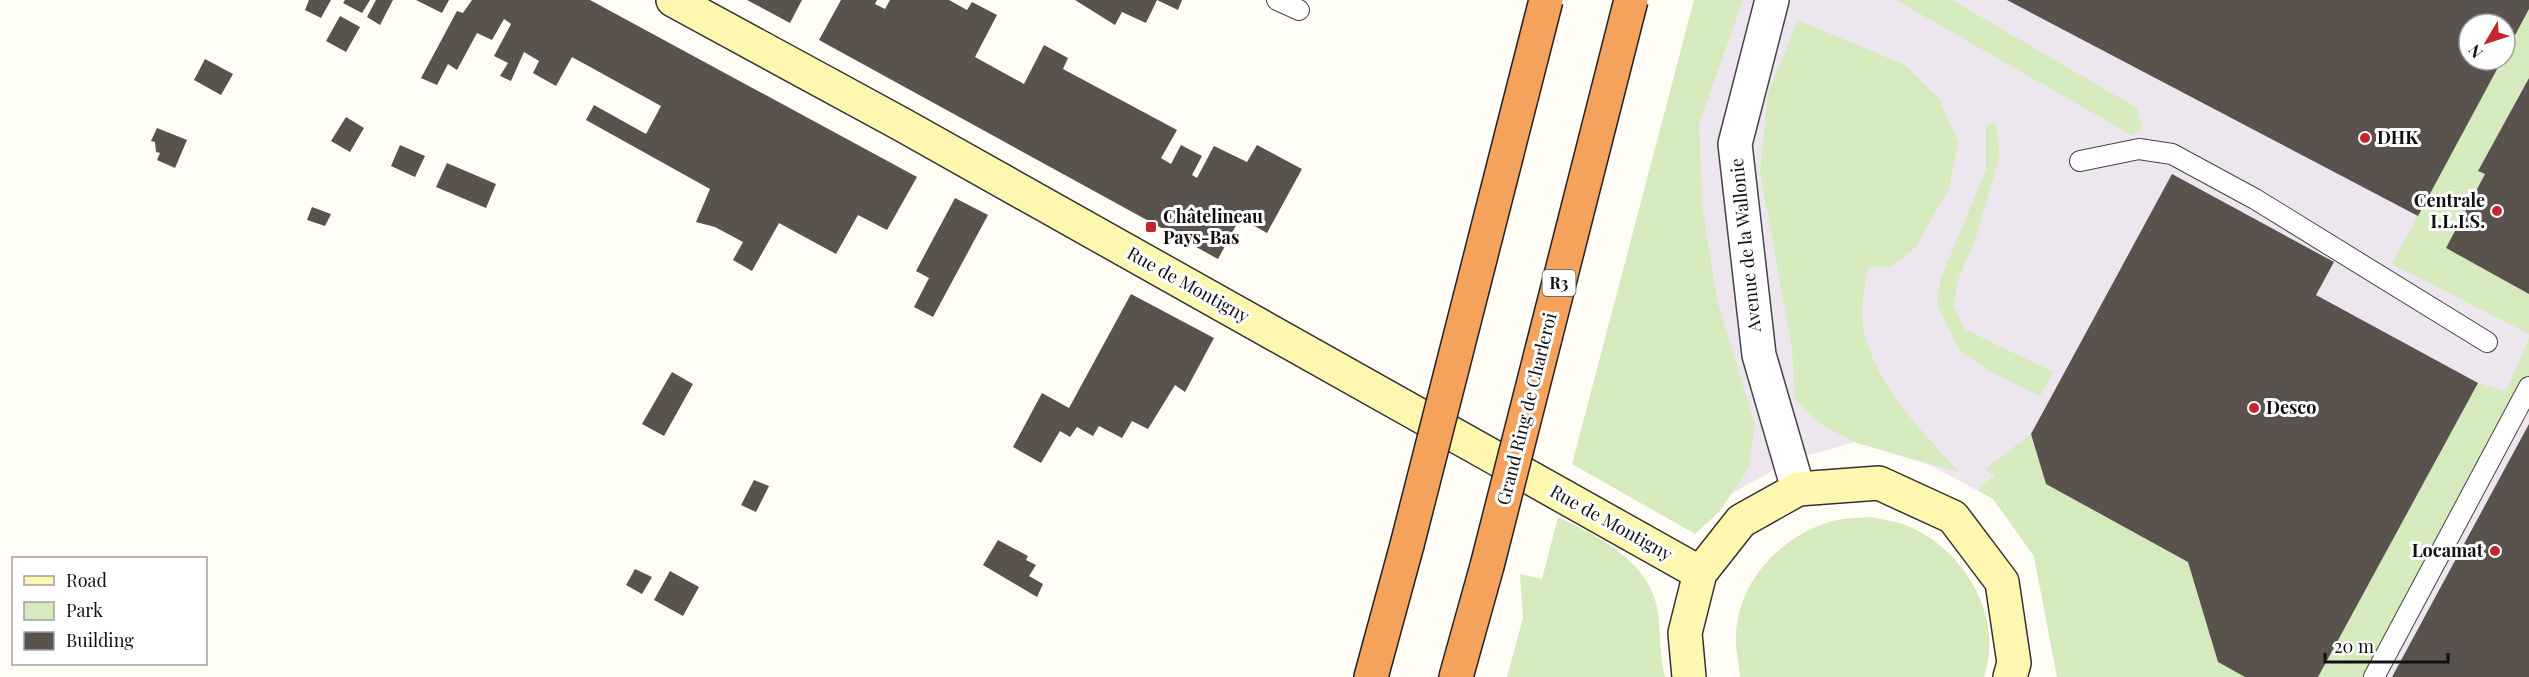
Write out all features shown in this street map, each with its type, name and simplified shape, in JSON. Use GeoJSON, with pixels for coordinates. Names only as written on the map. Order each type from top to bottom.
{"type":"FeatureCollection","features":[{"type":"Feature","properties":{"kind":"highway"},"geometry":{"type":"LineString","coordinates":[[1371,677],[1407,545],[1546,0]]}},
{"type":"Feature","properties":{"kind":"highway","name":"Grand Ring de Charleroi"},"geometry":{"type":"LineString","coordinates":[[1456,677],[1487,566],[1631,0]]}},
{"type":"Feature","properties":{"kind":"main road","name":"Rue de Montigny"},"geometry":{"type":"LineString","coordinates":[[673,0],[911,130],[1700,573]]}},
{"type":"Feature","properties":{"kind":"main road"},"geometry":{"type":"LineString","coordinates":[[1689,677],[1685,633],[1700,573],[1741,521],[1798,489],[1879,483],[1953,517],[2002,582],[2016,672]]}},
{"type":"Feature","properties":{"kind":"street","name":"Avenue de la Wallonie"},"geometry":{"type":"LineString","coordinates":[[1772,0],[1735,144],[1759,355],[1798,489]]}},
{"type":"Feature","properties":{"kind":"lane"},"geometry":{"type":"LineString","coordinates":[[1277,0],[1299,10]]}},
{"type":"Feature","properties":{"kind":"lane"},"geometry":{"type":"LineString","coordinates":[[2080,161],[2139,149],[2172,154],[2255,199],[2487,342]]}},
{"type":"Feature","properties":{"kind":"lane"},"geometry":{"type":"LineString","coordinates":[[2374,677],[2529,387]]}},
{"type":"Feature","properties":{"kind":"shaded area"},"geometry":{"type":"Polygon","coordinates":[[[1695,0],[2529,0],[2529,677],[2057,677],[2034,556],[1993,499],[1930,465],[1854,442],[1790,461],[1729,495],[1675,518],[1695,0]]]}},
{"type":"Feature","properties":{"kind":"green space"},"geometry":{"type":"Polygon","coordinates":[[[1694,0],[1743,0],[1699,124],[1702,204],[1717,300],[1755,425],[1749,468],[1719,512],[1695,534],[1572,464],[1694,0]]]}},
{"type":"Feature","properties":{"kind":"green space"},"geometry":{"type":"Polygon","coordinates":[[[1896,0],[1952,0],[2137,108],[2142,127],[2133,136],[1896,0]]]}},
{"type":"Feature","properties":{"kind":"green space"},"geometry":{"type":"Polygon","coordinates":[[[2529,7],[2529,78],[2478,170],[2485,174],[2446,248],[2529,294],[2529,334],[2392,264],[2495,72],[2517,72],[2517,30],[2529,7]]]}},
{"type":"Feature","properties":{"kind":"green space"},"geometry":{"type":"Polygon","coordinates":[[[1798,20],[1905,65],[1939,98],[1958,142],[1949,189],[1915,248],[1891,267],[1868,267],[1862,315],[1870,351],[1890,389],[1916,424],[1959,472],[1854,442],[1822,425],[1795,400],[1792,349],[1760,172],[1768,93],[1798,20]]]}},
{"type":"Feature","properties":{"kind":"green space"},"geometry":{"type":"Polygon","coordinates":[[[1995,121],[2000,155],[1976,237],[1957,283],[1954,306],[1965,329],[2053,372],[2040,396],[1989,371],[1960,351],[1937,304],[1941,278],[1986,170],[1986,126],[1995,121]]]}},
{"type":"Feature","properties":{"kind":"green space"},"geometry":{"type":"Polygon","coordinates":[[[2529,338],[2529,386],[2368,677],[2318,677],[2478,383],[2506,391],[2529,338]]]}},
{"type":"Feature","properties":{"kind":"green space"},"geometry":{"type":"Polygon","coordinates":[[[2031,434],[2046,484],[2188,562],[2218,662],[2245,677],[2057,677],[2034,556],[1993,499],[1977,490],[1995,475],[1984,470],[2031,434]]]}},
{"type":"Feature","properties":{"kind":"green space"},"geometry":{"type":"Polygon","coordinates":[[[1558,517],[1605,542],[1634,565],[1645,579],[1653,594],[1658,612],[1665,677],[1507,677],[1523,618],[1520,574],[1542,579],[1558,517]]]}},
{"type":"Feature","properties":{"kind":"green space"},"geometry":{"type":"Polygon","coordinates":[[[1870,517],[1905,525],[1930,538],[1948,552],[1963,569],[1975,588],[1984,610],[1989,632],[1989,654],[1984,677],[1740,677],[1736,645],[1738,620],[1743,601],[1763,566],[1793,539],[1810,529],[1849,518],[1870,517]]]}},
{"type":"Feature","properties":{"kind":"building"},"geometry":{"type":"Polygon","coordinates":[[[309,0],[331,0],[321,18],[305,10],[309,0]]]}},
{"type":"Feature","properties":{"kind":"building"},"geometry":{"type":"Polygon","coordinates":[[[345,0],[370,0],[362,13],[343,3],[345,0]]]}},
{"type":"Feature","properties":{"kind":"building"},"geometry":{"type":"Polygon","coordinates":[[[376,0],[393,0],[380,25],[367,17],[376,0]]]}},
{"type":"Feature","properties":{"kind":"building"},"geometry":{"type":"Polygon","coordinates":[[[416,0],[449,0],[442,13],[416,0]]]}},
{"type":"Feature","properties":{"kind":"building"},"geometry":{"type":"Polygon","coordinates":[[[472,0],[590,0],[917,177],[887,230],[858,215],[836,254],[779,223],[752,271],[733,260],[743,242],[715,227],[696,222],[710,189],[586,120],[594,105],[646,134],[661,106],[572,57],[556,86],[533,73],[539,61],[524,52],[511,81],[500,76],[508,63],[494,56],[511,24],[504,19],[492,40],[477,33],[457,70],[448,64],[437,85],[421,78],[457,11],[463,13],[472,0]]]}},
{"type":"Feature","properties":{"kind":"building"},"geometry":{"type":"Polygon","coordinates":[[[747,0],[802,0],[790,23],[747,0]]]}},
{"type":"Feature","properties":{"kind":"building"},"geometry":{"type":"Polygon","coordinates":[[[841,0],[877,0],[875,4],[885,9],[890,0],[949,0],[967,10],[972,2],[997,15],[975,57],[1024,84],[1044,45],[1068,58],[1063,69],[1177,130],[1161,158],[1171,164],[1181,145],[1202,156],[1192,175],[1197,178],[1214,146],[1247,162],[1257,145],[1302,169],[1267,233],[1240,218],[1218,259],[819,40],[841,0]]]}},
{"type":"Feature","properties":{"kind":"building"},"geometry":{"type":"Polygon","coordinates":[[[1075,0],[1157,0],[1146,23],[1122,12],[1115,25],[1075,0]]]}},
{"type":"Feature","properties":{"kind":"building"},"geometry":{"type":"Polygon","coordinates":[[[1157,0],[1182,0],[1178,10],[1157,0]]]}},
{"type":"Feature","properties":{"kind":"building","name":"DHK"},"geometry":{"type":"Polygon","coordinates":[[[2007,0],[2529,0],[2529,9],[2517,32],[2517,12],[2457,12],[2457,72],[2496,72],[2418,216],[2007,0]]]}},
{"type":"Feature","properties":{"kind":"building"},"geometry":{"type":"Polygon","coordinates":[[[340,16],[360,27],[346,52],[326,41],[340,16]]]}},
{"type":"Feature","properties":{"kind":"building"},"geometry":{"type":"Polygon","coordinates":[[[205,59],[233,74],[221,95],[194,80],[205,59]]]}},
{"type":"Feature","properties":{"kind":"building","name":"Centrale I.L.I.S."},"geometry":{"type":"Polygon","coordinates":[[[2529,78],[2529,294],[2446,248],[2485,174],[2478,171],[2529,78]]]}},
{"type":"Feature","properties":{"kind":"building"},"geometry":{"type":"Polygon","coordinates":[[[346,117],[364,128],[350,152],[331,141],[346,117]]]}},
{"type":"Feature","properties":{"kind":"building"},"geometry":{"type":"Polygon","coordinates":[[[157,128],[187,140],[175,168],[157,160],[160,153],[156,152],[155,142],[151,141],[157,128]]]}},
{"type":"Feature","properties":{"kind":"building"},"geometry":{"type":"Polygon","coordinates":[[[400,145],[425,156],[415,177],[391,166],[400,145]]]}},
{"type":"Feature","properties":{"kind":"building"},"geometry":{"type":"Polygon","coordinates":[[[447,163],[496,184],[486,208],[436,187],[447,163]]]}},
{"type":"Feature","properties":{"kind":"building","name":"Desco"},"geometry":{"type":"Polygon","coordinates":[[[2172,174],[2334,262],[2316,295],[2478,383],[2318,677],[2245,677],[2218,662],[2188,562],[2046,484],[2031,434],[2172,174]]]}},
{"type":"Feature","properties":{"kind":"building"},"geometry":{"type":"Polygon","coordinates":[[[955,198],[988,215],[933,317],[914,307],[929,278],[916,271],[955,198]]]}},
{"type":"Feature","properties":{"kind":"building"},"geometry":{"type":"Polygon","coordinates":[[[312,207],[331,214],[325,226],[307,220],[312,207]]]}},
{"type":"Feature","properties":{"kind":"building"},"geometry":{"type":"Polygon","coordinates":[[[1131,294],[1214,338],[1185,392],[1175,385],[1148,429],[1132,421],[1122,438],[1099,426],[1093,436],[1077,427],[1070,437],[1060,431],[1041,463],[1013,447],[1042,393],[1069,408],[1131,294]]]}},
{"type":"Feature","properties":{"kind":"building"},"geometry":{"type":"Polygon","coordinates":[[[672,372],[693,384],[664,436],[642,424],[672,372]]]}},
{"type":"Feature","properties":{"kind":"building","name":"Locamat"},"geometry":{"type":"Polygon","coordinates":[[[2529,424],[2529,677],[2392,677],[2529,424]]]}},
{"type":"Feature","properties":{"kind":"building"},"geometry":{"type":"Polygon","coordinates":[[[754,480],[769,486],[756,512],[741,505],[754,480]]]}},
{"type":"Feature","properties":{"kind":"building"},"geometry":{"type":"Polygon","coordinates":[[[998,540],[1028,556],[1026,560],[1036,565],[1029,576],[1043,584],[1037,597],[983,565],[998,540]]]}},
{"type":"Feature","properties":{"kind":"building"},"geometry":{"type":"Polygon","coordinates":[[[635,569],[652,577],[642,594],[626,585],[635,569]]]}},
{"type":"Feature","properties":{"kind":"building"},"geometry":{"type":"Polygon","coordinates":[[[670,571],[699,587],[683,616],[654,600],[670,571]]]}},
{"type":"Feature","properties":{"kind":"place","name":"DHK"},"geometry":{"type":"Point","coordinates":[2365,138]}},
{"type":"Feature","properties":{"kind":"place","name":"Centrale I.L.I.S."},"geometry":{"type":"Point","coordinates":[2497,211]}},
{"type":"Feature","properties":{"kind":"place","name":"Châtelineau Pays-Bas"},"geometry":{"type":"Point","coordinates":[1151,227]}},
{"type":"Feature","properties":{"kind":"place","name":"Desco"},"geometry":{"type":"Point","coordinates":[2254,408]}},
{"type":"Feature","properties":{"kind":"place","name":"Locamat"},"geometry":{"type":"Point","coordinates":[2495,551]}}]}
